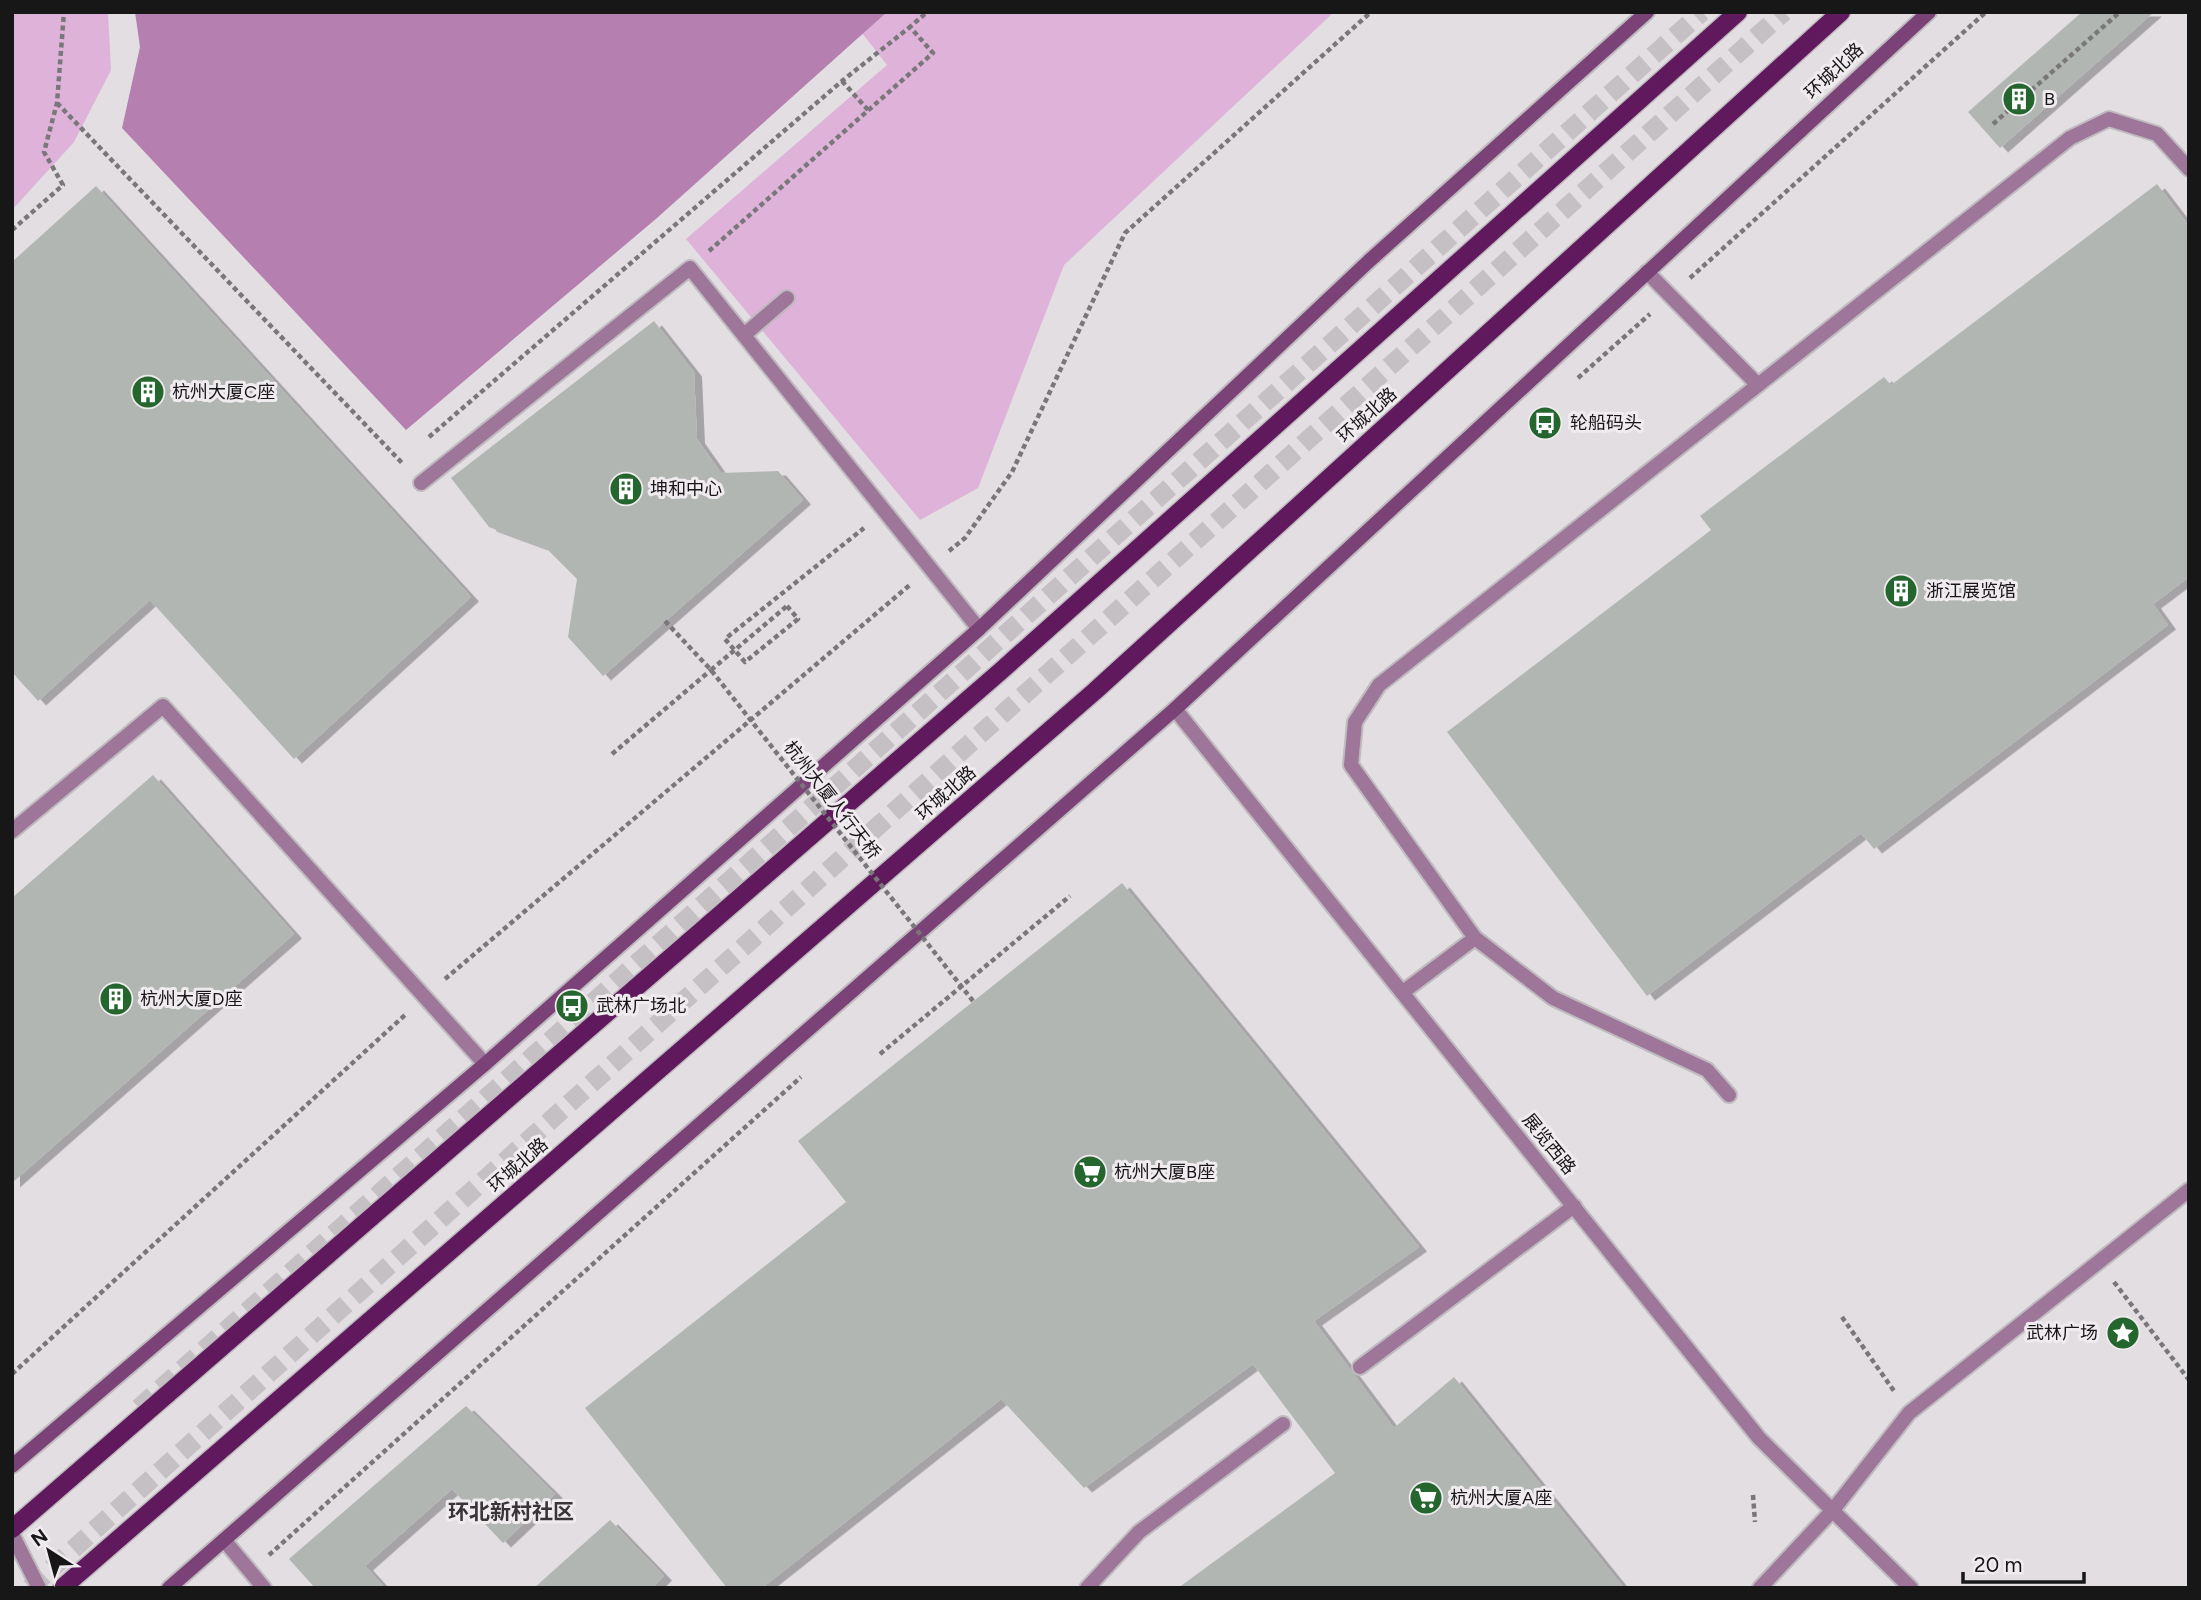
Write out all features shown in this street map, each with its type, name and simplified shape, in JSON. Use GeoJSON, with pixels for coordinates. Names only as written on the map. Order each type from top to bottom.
{"type":"FeatureCollection","features":[{"type":"Feature","properties":{"kind":"main road"},"geometry":{"type":"LineString","coordinates":[[12,1466],[485,1064],[979,629],[1369,261],[1647,12]]}},
{"type":"Feature","properties":{"kind":"main road"},"geometry":{"type":"LineString","coordinates":[[12,1532],[1002,670],[1738,12]]}},
{"type":"Feature","properties":{"kind":"main road","name":"环城北路"},"geometry":{"type":"LineString","coordinates":[[62,1588],[1095,691],[1841,12]]}},
{"type":"Feature","properties":{"kind":"main road","name":"环城北路"},"geometry":{"type":"LineString","coordinates":[[169,1588],[1175,709],[1929,12]]}},
{"type":"Feature","properties":{"kind":"street"},"geometry":{"type":"LineString","coordinates":[[1730,1095],[1707,1070],[1553,998],[1475,938],[1351,765],[1355,722],[1379,685],[2080,133],[2109,119],[2157,134],[2189,169]]}},
{"type":"Feature","properties":{"kind":"street"},"geometry":{"type":"LineString","coordinates":[[421,484],[690,268],[979,629]]}},
{"type":"Feature","properties":{"kind":"street"},"geometry":{"type":"LineString","coordinates":[[1647,272],[1758,385]]}},
{"type":"Feature","properties":{"kind":"street"},"geometry":{"type":"LineString","coordinates":[[744,335],[787,298]]}},
{"type":"Feature","properties":{"kind":"street"},"geometry":{"type":"LineString","coordinates":[[12,831],[163,706],[485,1064]]}},
{"type":"Feature","properties":{"kind":"street","name":"展览西路"},"geometry":{"type":"LineString","coordinates":[[1175,709],[1759,1438],[1911,1588]]}},
{"type":"Feature","properties":{"kind":"street"},"geometry":{"type":"LineString","coordinates":[[1404,992],[1475,938]]}},
{"type":"Feature","properties":{"kind":"street"},"geometry":{"type":"LineString","coordinates":[[1760,1588],[1833,1510],[1909,1413],[2189,1190]]}},
{"type":"Feature","properties":{"kind":"street"},"geometry":{"type":"LineString","coordinates":[[1360,1367],[1574,1206]]}},
{"type":"Feature","properties":{"kind":"street"},"geometry":{"type":"LineString","coordinates":[[1087,1588],[1139,1532],[1283,1424]]}},
{"type":"Feature","properties":{"kind":"street"},"geometry":{"type":"LineString","coordinates":[[12,1532],[39,1588]]}},
{"type":"Feature","properties":{"kind":"street"},"geometry":{"type":"LineString","coordinates":[[224,1540],[264,1588]]}},
{"type":"Feature","properties":{"kind":"path"},"geometry":{"type":"LineString","coordinates":[[12,230],[63,185],[44,152],[57,103],[64,12]]}},
{"type":"Feature","properties":{"kind":"path"},"geometry":{"type":"LineString","coordinates":[[422,443],[842,81],[927,12]]}},
{"type":"Feature","properties":{"kind":"path"},"geometry":{"type":"LineString","coordinates":[[12,1374],[425,996],[965,538],[1012,472],[1125,233],[1371,12]]}},
{"type":"Feature","properties":{"kind":"path"},"geometry":{"type":"LineString","coordinates":[[1993,124],[2120,12]]}},
{"type":"Feature","properties":{"kind":"path"},"geometry":{"type":"LineString","coordinates":[[690,268],[933,53],[910,27]]}},
{"type":"Feature","properties":{"kind":"path"},"geometry":{"type":"LineString","coordinates":[[842,81],[868,110]]}},
{"type":"Feature","properties":{"kind":"path"},"geometry":{"type":"LineString","coordinates":[[57,103],[400,462],[411,453]]}},
{"type":"Feature","properties":{"kind":"path"},"geometry":{"type":"LineString","coordinates":[[612,754],[711,670],[787,606],[797,620],[745,663],[725,639],[886,510]]}},
{"type":"Feature","properties":{"kind":"path","name":"杭州大厦人行天桥"},"geometry":{"type":"LineString","coordinates":[[664,621],[711,670],[973,1001]]}},
{"type":"Feature","properties":{"kind":"path"},"geometry":{"type":"LineString","coordinates":[[880,1054],[1070,896]]}},
{"type":"Feature","properties":{"kind":"path"},"geometry":{"type":"LineString","coordinates":[[2099,1262],[2189,1380]]}},
{"type":"Feature","properties":{"kind":"path"},"geometry":{"type":"LineString","coordinates":[[1842,1317],[1909,1413]]}},
{"type":"Feature","properties":{"kind":"path"},"geometry":{"type":"LineString","coordinates":[[1753,1495],[1755,1522]]}},
{"type":"Feature","properties":{"kind":"shaded area"},"geometry":{"type":"Polygon","coordinates":[[[12,12],[108,12],[111,70],[74,142],[12,210],[12,12]]]}},
{"type":"Feature","properties":{"kind":"shaded area"},"geometry":{"type":"Polygon","coordinates":[[[135,12],[887,12],[657,218],[406,430],[122,128],[140,47],[135,12]]]}},
{"type":"Feature","properties":{"kind":"shaded area"},"geometry":{"type":"Polygon","coordinates":[[[887,12],[1334,12],[1064,265],[978,488],[920,520],[686,239],[887,65],[862,33],[887,12]]]}},
{"type":"Feature","properties":{"kind":"building"},"geometry":{"type":"Polygon","coordinates":[[[2082,12],[2154,12],[2000,148],[1968,112],[2082,12]]]}},
{"type":"Feature","properties":{"kind":"building","name":"浙江展览馆"},"geometry":{"type":"Polygon","coordinates":[[[2157,184],[2189,226],[2189,577],[2153,604],[2168,625],[1874,849],[1861,833],[1647,996],[1447,732],[1711,530],[1700,516],[1884,377],[1891,385],[2157,184]]]}},
{"type":"Feature","properties":{"kind":"building","name":"杭州大厦C座"},"geometry":{"type":"Polygon","coordinates":[[[96,186],[471,597],[294,759],[150,600],[38,701],[12,672],[12,262],[96,186]]]}},
{"type":"Feature","properties":{"kind":"building","name":"坤和中心"},"geometry":{"type":"Polygon","coordinates":[[[654,321],[694,372],[697,439],[721,473],[778,471],[803,500],[603,676],[568,637],[577,579],[546,548],[489,527],[451,478],[654,321]]]}},
{"type":"Feature","properties":{"kind":"building","name":"杭州大厦D座"},"geometry":{"type":"Polygon","coordinates":[[[153,775],[294,934],[12,1183],[12,898],[153,775]]]}},
{"type":"Feature","properties":{"kind":"building"},"geometry":{"type":"Polygon","coordinates":[[[1122,883],[1419,1247],[1314,1321],[1394,1428],[1454,1377],[1624,1588],[1178,1588],[1335,1473],[1253,1364],[1084,1488],[1001,1399],[762,1588],[727,1588],[585,1408],[846,1202],[798,1141],[1122,883]]]}},
{"type":"Feature","properties":{"kind":"building"},"geometry":{"type":"Polygon","coordinates":[[[466,1406],[555,1494],[503,1543],[452,1489],[365,1566],[385,1588],[315,1588],[289,1559],[466,1406]]]}},
{"type":"Feature","properties":{"kind":"building"},"geometry":{"type":"Polygon","coordinates":[[[610,1520],[664,1576],[652,1588],[534,1588],[610,1520]]]}},
{"type":"Feature","properties":{"kind":"tunnel"},"geometry":{"type":"LineString","coordinates":[[139,1408],[1702,12]]}},
{"type":"Feature","properties":{"kind":"tunnel"},"geometry":{"type":"LineString","coordinates":[[30,1588],[1784,12]]}},
{"type":"Feature","properties":{"kind":"place","name":"B"},"geometry":{"type":"Point","coordinates":[2019,99]}},
{"type":"Feature","properties":{"kind":"place","name":"杭州大厦C座"},"geometry":{"type":"Point","coordinates":[148,392]}},
{"type":"Feature","properties":{"kind":"place","name":"轮船码头"},"geometry":{"type":"Point","coordinates":[1545,423]}},
{"type":"Feature","properties":{"kind":"place","name":"坤和中心"},"geometry":{"type":"Point","coordinates":[626,489]}},
{"type":"Feature","properties":{"kind":"place","name":"浙江展览馆"},"geometry":{"type":"Point","coordinates":[1901,591]}},
{"type":"Feature","properties":{"kind":"place","name":"杭州大厦D座"},"geometry":{"type":"Point","coordinates":[116,999]}},
{"type":"Feature","properties":{"kind":"place","name":"武林广场北"},"geometry":{"type":"Point","coordinates":[572,1006]}},
{"type":"Feature","properties":{"kind":"place","name":"杭州大厦B座"},"geometry":{"type":"Point","coordinates":[1090,1172]}},
{"type":"Feature","properties":{"kind":"place","name":"武林广场"},"geometry":{"type":"Point","coordinates":[2123,1333]}},
{"type":"Feature","properties":{"kind":"place","name":"杭州大厦A座"},"geometry":{"type":"Point","coordinates":[1426,1498]}},
{"type":"Feature","properties":{"kind":"district","name":"环北新村社区"},"geometry":{"type":"Point","coordinates":[511,1512]}}]}
